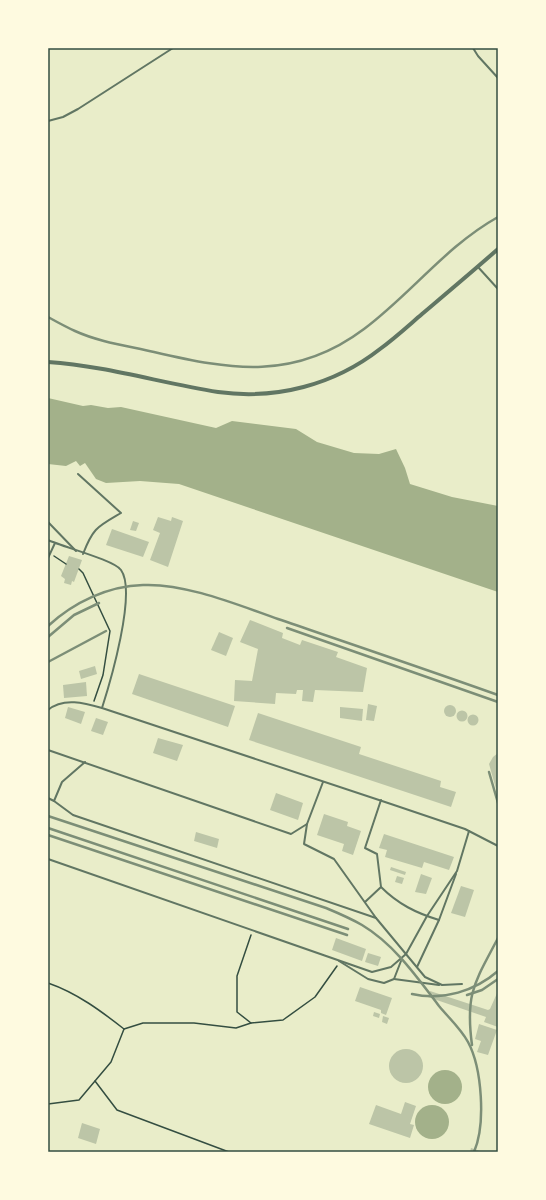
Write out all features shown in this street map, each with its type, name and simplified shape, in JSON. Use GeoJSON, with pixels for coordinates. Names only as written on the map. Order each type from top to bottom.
{"type":"FeatureCollection","features":[{"type":"Feature","properties":{"kind":"street"},"geometry":{"type":"LineString","coordinates":[[48,362],[81,364],[219,392],[252,394],[296,390],[315,385],[336,376],[380,350],[498,249]]}},
{"type":"Feature","properties":{"kind":"lane"},"geometry":{"type":"LineString","coordinates":[[48,121],[63,117],[78,109],[173,48]]}},
{"type":"Feature","properties":{"kind":"lane"},"geometry":{"type":"LineString","coordinates":[[473,48],[478,56],[498,78]]}},
{"type":"Feature","properties":{"kind":"lane"},"geometry":{"type":"LineString","coordinates":[[478,267],[498,289]]}},
{"type":"Feature","properties":{"kind":"lane"},"geometry":{"type":"LineString","coordinates":[[78,474],[121,513],[96,529],[90,536],[83,554]]}},
{"type":"Feature","properties":{"kind":"lane"},"geometry":{"type":"LineString","coordinates":[[48,522],[77,552]]}},
{"type":"Feature","properties":{"kind":"lane"},"geometry":{"type":"LineString","coordinates":[[48,540],[112,564],[121,570],[125,580],[126,599],[118,650],[102,708]]}},
{"type":"Feature","properties":{"kind":"lane"},"geometry":{"type":"LineString","coordinates":[[48,558],[55,543]]}},
{"type":"Feature","properties":{"kind":"lane"},"geometry":{"type":"LineString","coordinates":[[48,710],[57,704],[64,703],[80,702],[93,705],[381,800],[469,831],[498,846]]}},
{"type":"Feature","properties":{"kind":"lane"},"geometry":{"type":"LineString","coordinates":[[48,750],[291,834],[307,824]]}},
{"type":"Feature","properties":{"kind":"lane"},"geometry":{"type":"LineString","coordinates":[[54,801],[62,782],[85,762]]}},
{"type":"Feature","properties":{"kind":"lane"},"geometry":{"type":"LineString","coordinates":[[323,782],[307,824],[304,844],[334,859],[376,918],[417,968],[425,977],[442,985]]}},
{"type":"Feature","properties":{"kind":"lane"},"geometry":{"type":"LineString","coordinates":[[48,798],[73,815],[376,918]]}},
{"type":"Feature","properties":{"kind":"lane"},"geometry":{"type":"LineString","coordinates":[[381,800],[365,848],[377,854],[381,887],[396,902],[439,920]]}},
{"type":"Feature","properties":{"kind":"lane"},"geometry":{"type":"LineString","coordinates":[[417,968],[439,920],[457,871],[469,831]]}},
{"type":"Feature","properties":{"kind":"lane"},"geometry":{"type":"LineString","coordinates":[[48,859],[372,972],[391,967],[401,960],[406,954],[427,916],[457,871]]}},
{"type":"Feature","properties":{"kind":"lane"},"geometry":{"type":"LineString","coordinates":[[364,902],[381,887]]}},
{"type":"Feature","properties":{"kind":"lane"},"geometry":{"type":"LineString","coordinates":[[333,958],[368,979],[384,983],[394,979],[442,985],[462,984]]}},
{"type":"Feature","properties":{"kind":"lane"},"geometry":{"type":"LineString","coordinates":[[394,979],[401,960]]}},
{"type":"Feature","properties":{"kind":"path"},"geometry":{"type":"LineString","coordinates":[[50,554],[66,564]]}},
{"type":"Feature","properties":{"kind":"path"},"geometry":{"type":"LineString","coordinates":[[79,569],[83,573],[110,632],[103,675],[93,705]]}},
{"type":"Feature","properties":{"kind":"path"},"geometry":{"type":"LineString","coordinates":[[251,1023],[238,1012],[237,976],[253,930]]}},
{"type":"Feature","properties":{"kind":"path"},"geometry":{"type":"LineString","coordinates":[[124,1029],[143,1023],[194,1023],[236,1028],[251,1023],[283,1020],[315,997],[339,961]]}},
{"type":"Feature","properties":{"kind":"path"},"geometry":{"type":"LineString","coordinates":[[48,983],[66,989],[104,1013],[124,1029]]}},
{"type":"Feature","properties":{"kind":"path"},"geometry":{"type":"LineString","coordinates":[[48,1104],[79,1100],[111,1062],[124,1029]]}},
{"type":"Feature","properties":{"kind":"path"},"geometry":{"type":"LineString","coordinates":[[95,1081],[117,1110],[229,1152]]}},
{"type":"Feature","properties":{"kind":"shaded area"},"geometry":{"type":"Polygon","coordinates":[[[48,398],[83,406],[91,405],[108,408],[121,407],[216,428],[232,421],[296,429],[317,442],[354,453],[379,454],[396,449],[405,468],[410,484],[452,497],[498,506],[498,592],[179,484],[140,481],[106,483],[96,479],[85,463],[80,466],[76,461],[66,466],[48,464],[48,398]]]}},
{"type":"Feature","properties":{"kind":"shaded area"},"geometry":{"type":"Polygon","coordinates":[[[442,1070],[448,1070],[457,1075],[461,1081],[461,1093],[457,1099],[448,1104],[442,1104],[433,1099],[428,1090],[428,1084],[433,1075],[442,1070]]]}},
{"type":"Feature","properties":{"kind":"shaded area"},"geometry":{"type":"Polygon","coordinates":[[[432,1105],[444,1110],[449,1122],[444,1134],[432,1139],[420,1134],[415,1122],[420,1110],[432,1105]]]}},
{"type":"Feature","properties":{"kind":"building"},"geometry":{"type":"Polygon","coordinates":[[[158,517],[171,521],[172,517],[183,521],[168,567],[150,560],[160,533],[153,530],[158,517]]]}},
{"type":"Feature","properties":{"kind":"building"},"geometry":{"type":"Polygon","coordinates":[[[133,521],[139,523],[136,531],[130,530],[133,521]]]}},
{"type":"Feature","properties":{"kind":"building"},"geometry":{"type":"Polygon","coordinates":[[[112,529],[149,542],[143,557],[106,545],[112,529]]]}},
{"type":"Feature","properties":{"kind":"building"},"geometry":{"type":"Polygon","coordinates":[[[69,556],[82,560],[74,582],[72,581],[71,585],[64,583],[65,579],[61,576],[69,556]]]}},
{"type":"Feature","properties":{"kind":"building"},"geometry":{"type":"Polygon","coordinates":[[[250,620],[283,633],[282,638],[300,645],[302,640],[338,652],[336,657],[367,668],[363,692],[315,690],[313,702],[302,701],[303,690],[297,690],[296,694],[276,693],[275,704],[234,701],[235,680],[252,681],[258,649],[240,642],[250,620]]]}},
{"type":"Feature","properties":{"kind":"building"},"geometry":{"type":"Polygon","coordinates":[[[219,632],[233,638],[226,656],[211,650],[219,632]]]}},
{"type":"Feature","properties":{"kind":"building"},"geometry":{"type":"Polygon","coordinates":[[[95,666],[97,674],[81,679],[79,671],[95,666]]]}},
{"type":"Feature","properties":{"kind":"building"},"geometry":{"type":"Polygon","coordinates":[[[139,674],[235,706],[228,727],[132,694],[139,674]]]}},
{"type":"Feature","properties":{"kind":"building"},"geometry":{"type":"Polygon","coordinates":[[[86,682],[87,696],[64,698],[63,685],[86,682]]]}},
{"type":"Feature","properties":{"kind":"building"},"geometry":{"type":"Polygon","coordinates":[[[368,704],[377,706],[374,721],[366,720],[368,704]]]}},
{"type":"Feature","properties":{"kind":"building"},"geometry":{"type":"Polygon","coordinates":[[[448,705],[452,705],[456,711],[452,717],[448,717],[444,713],[444,709],[448,705]]]}},
{"type":"Feature","properties":{"kind":"building"},"geometry":{"type":"Polygon","coordinates":[[[68,707],[85,712],[81,724],[65,718],[68,707]]]}},
{"type":"Feature","properties":{"kind":"building"},"geometry":{"type":"Polygon","coordinates":[[[340,707],[363,709],[362,721],[340,718],[340,707]]]}},
{"type":"Feature","properties":{"kind":"building"},"geometry":{"type":"Polygon","coordinates":[[[460,711],[464,711],[466,712],[466,720],[460,721],[457,718],[457,714],[460,711]]]}},
{"type":"Feature","properties":{"kind":"building"},"geometry":{"type":"Polygon","coordinates":[[[258,713],[361,747],[359,754],[441,781],[440,787],[456,792],[451,807],[249,740],[258,713]]]}},
{"type":"Feature","properties":{"kind":"building"},"geometry":{"type":"Polygon","coordinates":[[[473,714],[477,716],[479,720],[477,724],[473,726],[469,724],[467,720],[469,716],[473,714]]]}},
{"type":"Feature","properties":{"kind":"building"},"geometry":{"type":"Polygon","coordinates":[[[96,718],[108,722],[103,735],[91,731],[96,718]]]}},
{"type":"Feature","properties":{"kind":"building"},"geometry":{"type":"Polygon","coordinates":[[[158,738],[183,745],[177,761],[153,753],[158,738]]]}},
{"type":"Feature","properties":{"kind":"building"},"geometry":{"type":"Polygon","coordinates":[[[498,753],[498,796],[489,764],[493,757],[498,753]]]}},
{"type":"Feature","properties":{"kind":"building"},"geometry":{"type":"Polygon","coordinates":[[[276,793],[303,803],[298,820],[270,810],[276,793]]]}},
{"type":"Feature","properties":{"kind":"building"},"geometry":{"type":"Polygon","coordinates":[[[324,814],[348,822],[347,826],[361,831],[353,855],[342,851],[344,844],[317,835],[324,814]]]}},
{"type":"Feature","properties":{"kind":"building"},"geometry":{"type":"Polygon","coordinates":[[[196,832],[219,839],[217,848],[194,841],[196,832]]]}},
{"type":"Feature","properties":{"kind":"building"},"geometry":{"type":"Polygon","coordinates":[[[384,834],[454,857],[449,870],[424,862],[422,868],[385,857],[387,850],[379,848],[384,834]]]}},
{"type":"Feature","properties":{"kind":"building"},"geometry":{"type":"Polygon","coordinates":[[[391,867],[406,872],[405,875],[390,870],[391,867]]]}},
{"type":"Feature","properties":{"kind":"building"},"geometry":{"type":"Polygon","coordinates":[[[421,874],[432,878],[426,894],[415,892],[421,874]]]}},
{"type":"Feature","properties":{"kind":"building"},"geometry":{"type":"Polygon","coordinates":[[[397,876],[404,878],[402,884],[395,882],[397,876]]]}},
{"type":"Feature","properties":{"kind":"building"},"geometry":{"type":"Polygon","coordinates":[[[461,886],[474,890],[465,917],[451,913],[461,886]]]}},
{"type":"Feature","properties":{"kind":"building"},"geometry":{"type":"Polygon","coordinates":[[[336,938],[366,949],[362,961],[332,950],[336,938]]]}},
{"type":"Feature","properties":{"kind":"building"},"geometry":{"type":"Polygon","coordinates":[[[368,953],[381,957],[378,966],[365,962],[368,953]]]}},
{"type":"Feature","properties":{"kind":"building"},"geometry":{"type":"Polygon","coordinates":[[[360,987],[392,998],[386,1015],[381,1013],[381,1010],[355,1001],[360,987]]]}},
{"type":"Feature","properties":{"kind":"building"},"geometry":{"type":"Polygon","coordinates":[[[430,991],[488,1010],[490,1009],[498,991],[498,1027],[484,1022],[486,1017],[428,997],[430,991]]]}},
{"type":"Feature","properties":{"kind":"building"},"geometry":{"type":"Polygon","coordinates":[[[374,1012],[380,1014],[379,1018],[373,1016],[374,1012]]]}},
{"type":"Feature","properties":{"kind":"building"},"geometry":{"type":"Polygon","coordinates":[[[383,1016],[389,1018],[387,1024],[382,1022],[383,1016]]]}},
{"type":"Feature","properties":{"kind":"building"},"geometry":{"type":"Polygon","coordinates":[[[479,1024],[497,1030],[488,1055],[477,1052],[481,1041],[475,1039],[479,1024]]]}},
{"type":"Feature","properties":{"kind":"building"},"geometry":{"type":"Polygon","coordinates":[[[403,1049],[409,1049],[418,1054],[422,1060],[422,1072],[418,1078],[409,1083],[403,1083],[394,1078],[389,1069],[389,1063],[394,1054],[403,1049]]]}},
{"type":"Feature","properties":{"kind":"building"},"geometry":{"type":"Polygon","coordinates":[[[405,1102],[416,1106],[410,1124],[414,1125],[410,1138],[369,1124],[376,1105],[401,1114],[405,1102]]]}},
{"type":"Feature","properties":{"kind":"building"},"geometry":{"type":"Polygon","coordinates":[[[82,1123],[100,1129],[96,1144],[78,1138],[82,1123]]]}},
{"type":"Feature","properties":{"kind":"building"},"geometry":{"type":"Polygon","coordinates":[[[471,1148],[483,1152],[470,1152],[471,1148]]]}},
{"type":"Feature","properties":{"kind":"railway"},"geometry":{"type":"LineString","coordinates":[[48,317],[84,335],[182,358],[236,366],[262,367],[288,364],[313,357],[338,346],[364,329],[397,301],[445,256],[479,229],[498,217]]}},
{"type":"Feature","properties":{"kind":"railway"},"geometry":{"type":"LineString","coordinates":[[48,626],[58,617],[80,603],[104,592],[130,586],[159,585],[194,591],[211,596],[498,695]]}},
{"type":"Feature","properties":{"kind":"railway"},"geometry":{"type":"LineString","coordinates":[[48,637],[74,615],[99,603]]}},
{"type":"Feature","properties":{"kind":"railway"},"geometry":{"type":"LineString","coordinates":[[287,628],[498,702]]}},
{"type":"Feature","properties":{"kind":"railway"},"geometry":{"type":"LineString","coordinates":[[48,662],[106,631]]}},
{"type":"Feature","properties":{"kind":"railway"},"geometry":{"type":"LineString","coordinates":[[489,772],[498,803]]}},
{"type":"Feature","properties":{"kind":"railway"},"geometry":{"type":"LineString","coordinates":[[48,816],[326,908],[353,920],[374,933],[395,951],[468,1042],[477,1066],[481,1096],[480,1127],[474,1152]]}},
{"type":"Feature","properties":{"kind":"railway"},"geometry":{"type":"LineString","coordinates":[[48,828],[348,929]]}},
{"type":"Feature","properties":{"kind":"railway"},"geometry":{"type":"LineString","coordinates":[[48,835],[347,935]]}},
{"type":"Feature","properties":{"kind":"railway"},"geometry":{"type":"LineString","coordinates":[[472,1045],[470,1027],[471,1000],[478,977],[498,938]]}},
{"type":"Feature","properties":{"kind":"railway"},"geometry":{"type":"LineString","coordinates":[[412,994],[435,996],[458,993],[479,984],[498,971]]}},
{"type":"Feature","properties":{"kind":"railway"},"geometry":{"type":"LineString","coordinates":[[467,995],[482,990],[498,979]]}}]}
